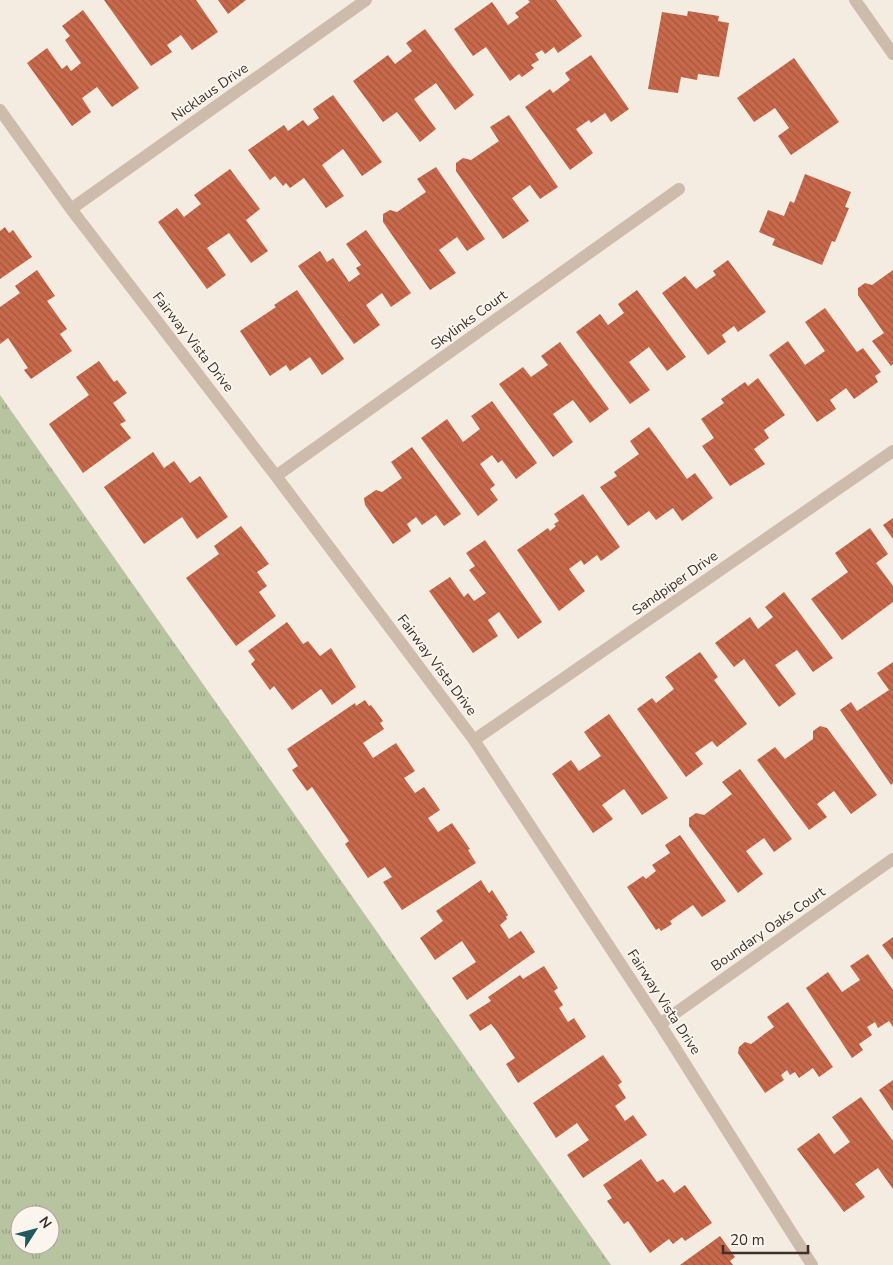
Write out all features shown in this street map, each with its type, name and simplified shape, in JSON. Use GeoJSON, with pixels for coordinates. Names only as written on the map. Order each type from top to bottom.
{"type":"FeatureCollection","features":[{"type":"Feature","properties":{"kind":"street","name":"Nicklaus Drive"},"geometry":{"type":"LineString","coordinates":[[71,209],[366,0]]}},
{"type":"Feature","properties":{"kind":"street"},"geometry":{"type":"LineString","coordinates":[[856,0],[893,54]]}},
{"type":"Feature","properties":{"kind":"street","name":"Fairway Vista Drive"},"geometry":{"type":"LineString","coordinates":[[0,110],[71,209],[276,476],[474,740],[660,1024],[812,1265]]}},
{"type":"Feature","properties":{"kind":"street","name":"Skylinks Court"},"geometry":{"type":"LineString","coordinates":[[276,476],[679,189]]}},
{"type":"Feature","properties":{"kind":"street","name":"Sandpiper Drive"},"geometry":{"type":"LineString","coordinates":[[474,740],[893,451]]}},
{"type":"Feature","properties":{"kind":"street","name":"Boundary Oaks Court"},"geometry":{"type":"LineString","coordinates":[[660,1024],[893,859]]}},
{"type":"Feature","properties":{"kind":"green space"},"geometry":{"type":"Polygon","coordinates":[[[0,395],[611,1265],[0,1265],[0,395]]]}},
{"type":"Feature","properties":{"kind":"building"},"geometry":{"type":"Polygon","coordinates":[[[104,0],[196,0],[218,32],[192,50],[181,35],[167,45],[172,52],[151,66],[104,0]]]}},
{"type":"Feature","properties":{"kind":"building"},"geometry":{"type":"Polygon","coordinates":[[[218,0],[246,0],[228,14],[218,0]]]}},
{"type":"Feature","properties":{"kind":"building"},"geometry":{"type":"Polygon","coordinates":[[[528,0],[556,0],[582,36],[558,53],[554,47],[545,54],[542,50],[535,54],[539,60],[531,65],[534,68],[522,77],[519,74],[510,81],[486,47],[473,56],[454,29],[492,2],[508,25],[519,17],[515,13],[530,2],[528,0]]]}},
{"type":"Feature","properties":{"kind":"building"},"geometry":{"type":"Polygon","coordinates":[[[83,10],[139,88],[112,107],[97,87],[82,98],[91,112],[72,126],[27,63],[47,48],[62,69],[67,65],[71,71],[81,63],[65,40],[70,36],[62,26],[83,10]]]}},
{"type":"Feature","properties":{"kind":"building"},"geometry":{"type":"Polygon","coordinates":[[[688,11],[719,16],[718,21],[729,23],[719,77],[698,74],[697,80],[681,77],[678,93],[648,89],[662,12],[687,16],[688,11]]]}},
{"type":"Feature","properties":{"kind":"building"},"geometry":{"type":"Polygon","coordinates":[[[425,29],[474,95],[455,110],[436,83],[414,99],[436,129],[420,142],[397,112],[383,122],[353,81],[388,55],[395,64],[412,51],[406,43],[425,29]]]}},
{"type":"Feature","properties":{"kind":"building"},"geometry":{"type":"Polygon","coordinates":[[[591,55],[629,109],[611,122],[605,113],[591,123],[589,120],[576,129],[593,153],[570,170],[525,107],[550,89],[553,93],[570,80],[565,73],[591,55]]]}},
{"type":"Feature","properties":{"kind":"building"},"geometry":{"type":"Polygon","coordinates":[[[794,58],[839,122],[791,155],[778,136],[789,128],[775,108],[754,122],[737,98],[794,58]]]}},
{"type":"Feature","properties":{"kind":"building"},"geometry":{"type":"Polygon","coordinates":[[[333,95],[382,162],[362,176],[343,149],[322,165],[344,196],[326,208],[304,178],[290,188],[286,183],[283,186],[275,176],[270,180],[248,150],[284,125],[288,131],[303,120],[308,126],[319,118],[313,109],[333,95]]]}},
{"type":"Feature","properties":{"kind":"building"},"geometry":{"type":"Polygon","coordinates":[[[509,115],[558,187],[540,199],[530,185],[512,198],[529,221],[503,239],[456,171],[456,163],[463,158],[471,160],[499,141],[490,127],[509,115]]]}},
{"type":"Feature","properties":{"kind":"building"},"geometry":{"type":"Polygon","coordinates":[[[436,167],[485,239],[467,251],[457,237],[439,250],[456,273],[430,290],[383,222],[383,214],[390,210],[397,212],[426,192],[417,179],[436,167]]]}},
{"type":"Feature","properties":{"kind":"building"},"geometry":{"type":"Polygon","coordinates":[[[230,169],[260,209],[246,220],[268,251],[251,263],[229,233],[207,248],[226,275],[207,289],[158,222],[177,208],[184,217],[201,204],[194,195],[230,169]]]}},
{"type":"Feature","properties":{"kind":"building"},"geometry":{"type":"Polygon","coordinates":[[[805,174],[851,192],[845,207],[849,208],[835,242],[832,241],[822,265],[772,245],[775,239],[759,232],[768,210],[784,216],[790,201],[794,203],[805,174]]]}},
{"type":"Feature","properties":{"kind":"building"},"geometry":{"type":"Polygon","coordinates":[[[5,227],[9,233],[13,230],[32,257],[0,279],[0,231],[5,227]]]}},
{"type":"Feature","properties":{"kind":"building"},"geometry":{"type":"Polygon","coordinates":[[[366,230],[411,293],[391,307],[382,293],[366,305],[380,325],[354,344],[298,266],[320,251],[327,262],[333,258],[349,282],[360,274],[356,268],[361,265],[346,244],[366,230]]]}},
{"type":"Feature","properties":{"kind":"building"},"geometry":{"type":"Polygon","coordinates":[[[728,260],[766,312],[738,332],[734,326],[722,335],[726,342],[708,355],[662,293],[685,276],[696,289],[716,275],[713,271],[728,260]]]}},
{"type":"Feature","properties":{"kind":"building"},"geometry":{"type":"Polygon","coordinates":[[[37,270],[55,296],[47,301],[67,329],[60,334],[72,351],[31,379],[24,370],[28,368],[8,338],[0,344],[0,307],[20,293],[15,286],[37,270]]]}},
{"type":"Feature","properties":{"kind":"building"},"geometry":{"type":"Polygon","coordinates":[[[893,270],[893,364],[891,366],[872,341],[884,333],[858,295],[858,288],[865,283],[872,285],[893,270]]]}},
{"type":"Feature","properties":{"kind":"building"},"geometry":{"type":"Polygon","coordinates":[[[297,290],[344,359],[322,375],[310,357],[290,371],[286,365],[270,376],[240,331],[276,307],[274,305],[297,290]]]}},
{"type":"Feature","properties":{"kind":"building"},"geometry":{"type":"Polygon","coordinates":[[[637,290],[686,357],[667,371],[649,347],[629,362],[650,390],[630,404],[576,332],[600,314],[608,325],[624,313],[618,304],[637,290]]]}},
{"type":"Feature","properties":{"kind":"building"},"geometry":{"type":"Polygon","coordinates":[[[825,308],[857,352],[863,348],[881,372],[875,376],[878,382],[854,399],[846,388],[830,400],[836,409],[817,422],[769,355],[788,341],[805,365],[825,351],[805,322],[825,308]]]}},
{"type":"Feature","properties":{"kind":"building"},"geometry":{"type":"Polygon","coordinates":[[[560,342],[609,409],[590,423],[573,400],[553,414],[573,442],[553,457],[499,384],[523,367],[531,377],[548,365],[541,356],[560,342]]]}},
{"type":"Feature","properties":{"kind":"building"},"geometry":{"type":"Polygon","coordinates":[[[99,361],[114,382],[117,380],[127,393],[113,403],[126,421],[120,424],[131,438],[83,473],[49,424],[89,395],[76,377],[99,361]]]}},
{"type":"Feature","properties":{"kind":"building"},"geometry":{"type":"Polygon","coordinates":[[[758,378],[785,415],[764,430],[769,438],[754,449],[765,464],[730,486],[702,446],[714,438],[701,419],[724,403],[721,399],[745,382],[748,386],[758,378]]]}},
{"type":"Feature","properties":{"kind":"building"},"geometry":{"type":"Polygon","coordinates":[[[492,401],[537,463],[516,479],[502,460],[498,463],[492,455],[480,464],[495,485],[490,489],[498,500],[478,516],[421,438],[447,419],[463,442],[480,429],[471,416],[492,401]]]}},
{"type":"Feature","properties":{"kind":"building"},"geometry":{"type":"Polygon","coordinates":[[[649,427],[687,479],[695,473],[713,498],[682,521],[673,508],[656,520],[649,511],[628,526],[600,487],[617,476],[614,472],[639,454],[630,441],[649,427]]]}},
{"type":"Feature","properties":{"kind":"building"},"geometry":{"type":"Polygon","coordinates":[[[412,447],[461,514],[444,526],[436,515],[422,525],[416,517],[407,524],[411,531],[393,544],[365,505],[364,498],[376,490],[382,492],[402,478],[391,462],[412,447]]]}},
{"type":"Feature","properties":{"kind":"building"},"geometry":{"type":"Polygon","coordinates":[[[153,452],[164,468],[174,461],[190,483],[200,476],[228,517],[197,539],[182,517],[144,544],[104,487],[153,452]]]}},
{"type":"Feature","properties":{"kind":"building"},"geometry":{"type":"Polygon","coordinates":[[[583,494],[620,547],[601,561],[597,555],[584,565],[581,560],[569,569],[585,591],[559,611],[517,550],[548,528],[550,531],[556,526],[554,524],[559,521],[554,514],[583,494]]]}},
{"type":"Feature","properties":{"kind":"building"},"geometry":{"type":"Polygon","coordinates":[[[893,518],[893,539],[883,525],[893,518]]]}},
{"type":"Feature","properties":{"kind":"building"},"geometry":{"type":"Polygon","coordinates":[[[241,526],[269,564],[257,572],[267,586],[259,592],[276,616],[236,646],[186,578],[219,554],[214,546],[241,526]]]}},
{"type":"Feature","properties":{"kind":"building"},"geometry":{"type":"Polygon","coordinates":[[[870,528],[888,554],[876,563],[893,586],[893,602],[842,640],[811,599],[848,572],[835,553],[870,528]]]}},
{"type":"Feature","properties":{"kind":"building"},"geometry":{"type":"Polygon","coordinates":[[[485,540],[542,622],[518,639],[499,612],[488,620],[498,636],[473,653],[429,591],[450,577],[464,597],[468,593],[474,601],[486,593],[469,570],[475,566],[466,553],[485,540]]]}},
{"type":"Feature","properties":{"kind":"building"},"geometry":{"type":"Polygon","coordinates":[[[784,592],[833,658],[813,672],[797,650],[775,665],[796,694],[779,707],[744,659],[734,667],[715,643],[750,617],[758,629],[773,617],[765,607],[784,592]]]}},
{"type":"Feature","properties":{"kind":"building"},"geometry":{"type":"Polygon","coordinates":[[[287,622],[303,644],[308,641],[320,656],[331,648],[356,687],[332,705],[321,689],[292,710],[274,686],[270,690],[251,664],[255,660],[248,651],[287,622]]]}},
{"type":"Feature","properties":{"kind":"building"},"geometry":{"type":"Polygon","coordinates":[[[700,652],[718,677],[714,680],[747,724],[717,747],[712,741],[695,753],[703,764],[686,777],[637,709],[652,698],[656,703],[674,689],[665,677],[700,652]]]}},
{"type":"Feature","properties":{"kind":"building"},"geometry":{"type":"Polygon","coordinates":[[[893,662],[893,783],[891,785],[840,710],[851,702],[857,711],[889,690],[877,673],[893,662]]]}},
{"type":"Feature","properties":{"kind":"building"},"geometry":{"type":"Polygon","coordinates":[[[365,700],[383,721],[380,723],[384,729],[363,743],[373,758],[396,743],[415,771],[404,778],[415,793],[424,787],[440,810],[428,818],[438,832],[452,823],[470,849],[468,850],[476,863],[402,910],[383,882],[392,877],[385,867],[368,878],[345,844],[349,841],[312,787],[307,791],[292,770],[298,766],[287,749],[355,703],[356,706],[365,700]]]}},
{"type":"Feature","properties":{"kind":"building"},"geometry":{"type":"Polygon","coordinates":[[[609,714],[668,798],[642,815],[624,789],[602,805],[613,819],[593,833],[552,774],[571,760],[579,771],[601,756],[584,732],[609,714]]]}},
{"type":"Feature","properties":{"kind":"building"},"geometry":{"type":"Polygon","coordinates":[[[820,726],[827,728],[877,795],[851,814],[834,791],[817,804],[827,817],[809,830],[757,760],[775,747],[785,759],[813,739],[813,731],[820,726]]]}},
{"type":"Feature","properties":{"kind":"building"},"geometry":{"type":"Polygon","coordinates":[[[740,769],[792,839],[774,852],[764,838],[746,851],[763,874],[738,893],[689,826],[689,818],[696,813],[704,815],[732,794],[722,782],[740,769]]]}},
{"type":"Feature","properties":{"kind":"building"},"geometry":{"type":"Polygon","coordinates":[[[680,835],[726,901],[702,917],[693,905],[670,921],[672,924],[661,931],[659,928],[656,930],[627,887],[643,876],[646,879],[656,871],[652,865],[670,853],[665,845],[680,835]]]}},
{"type":"Feature","properties":{"kind":"building"},"geometry":{"type":"Polygon","coordinates":[[[481,880],[489,893],[492,890],[508,915],[507,919],[500,925],[509,939],[521,931],[535,952],[467,1000],[452,978],[476,962],[462,941],[435,960],[420,938],[443,921],[436,911],[481,880]]]}},
{"type":"Feature","properties":{"kind":"building"},"geometry":{"type":"Polygon","coordinates":[[[893,937],[893,960],[882,945],[893,937]]]}},
{"type":"Feature","properties":{"kind":"building"},"geometry":{"type":"Polygon","coordinates":[[[868,954],[893,990],[893,1027],[889,1021],[878,1028],[875,1022],[867,1027],[872,1035],[859,1044],[863,1050],[852,1058],[806,988],[828,972],[842,992],[860,980],[850,966],[868,954]]]}},
{"type":"Feature","properties":{"kind":"building"},"geometry":{"type":"Polygon","coordinates":[[[544,966],[558,988],[554,991],[563,1005],[559,1008],[568,1022],[574,1018],[586,1037],[518,1083],[506,1064],[515,1058],[496,1030],[491,1024],[480,1031],[469,1015],[491,1001],[488,997],[520,975],[523,979],[544,966]]]}},
{"type":"Feature","properties":{"kind":"building"},"geometry":{"type":"Polygon","coordinates":[[[788,1002],[833,1067],[819,1077],[813,1068],[799,1078],[795,1072],[790,1075],[787,1070],[781,1075],[784,1080],[765,1093],[738,1053],[739,1047],[745,1042],[751,1044],[774,1027],[767,1017],[788,1002]]]}},
{"type":"Feature","properties":{"kind":"building"},"geometry":{"type":"Polygon","coordinates":[[[603,1055],[622,1082],[618,1085],[626,1098],[615,1106],[625,1121],[633,1115],[647,1135],[583,1178],[567,1155],[589,1140],[577,1123],[556,1138],[533,1103],[603,1055]]]}},
{"type":"Feature","properties":{"kind":"building"},"geometry":{"type":"Polygon","coordinates":[[[893,1080],[893,1111],[879,1090],[893,1080]]]}},
{"type":"Feature","properties":{"kind":"building"},"geometry":{"type":"Polygon","coordinates":[[[861,1097],[893,1141],[893,1189],[878,1168],[855,1184],[865,1197],[844,1212],[797,1149],[819,1133],[834,1154],[850,1142],[832,1117],[861,1097]]]}},
{"type":"Feature","properties":{"kind":"building"},"geometry":{"type":"Polygon","coordinates":[[[641,1159],[657,1182],[663,1179],[674,1193],[685,1185],[712,1223],[685,1241],[682,1237],[673,1244],[669,1239],[650,1253],[628,1221],[624,1224],[607,1201],[612,1198],[603,1185],[641,1159]]]}},
{"type":"Feature","properties":{"kind":"building"},"geometry":{"type":"Polygon","coordinates":[[[720,1236],[735,1257],[730,1261],[733,1265],[680,1265],[720,1236]]]}}]}
